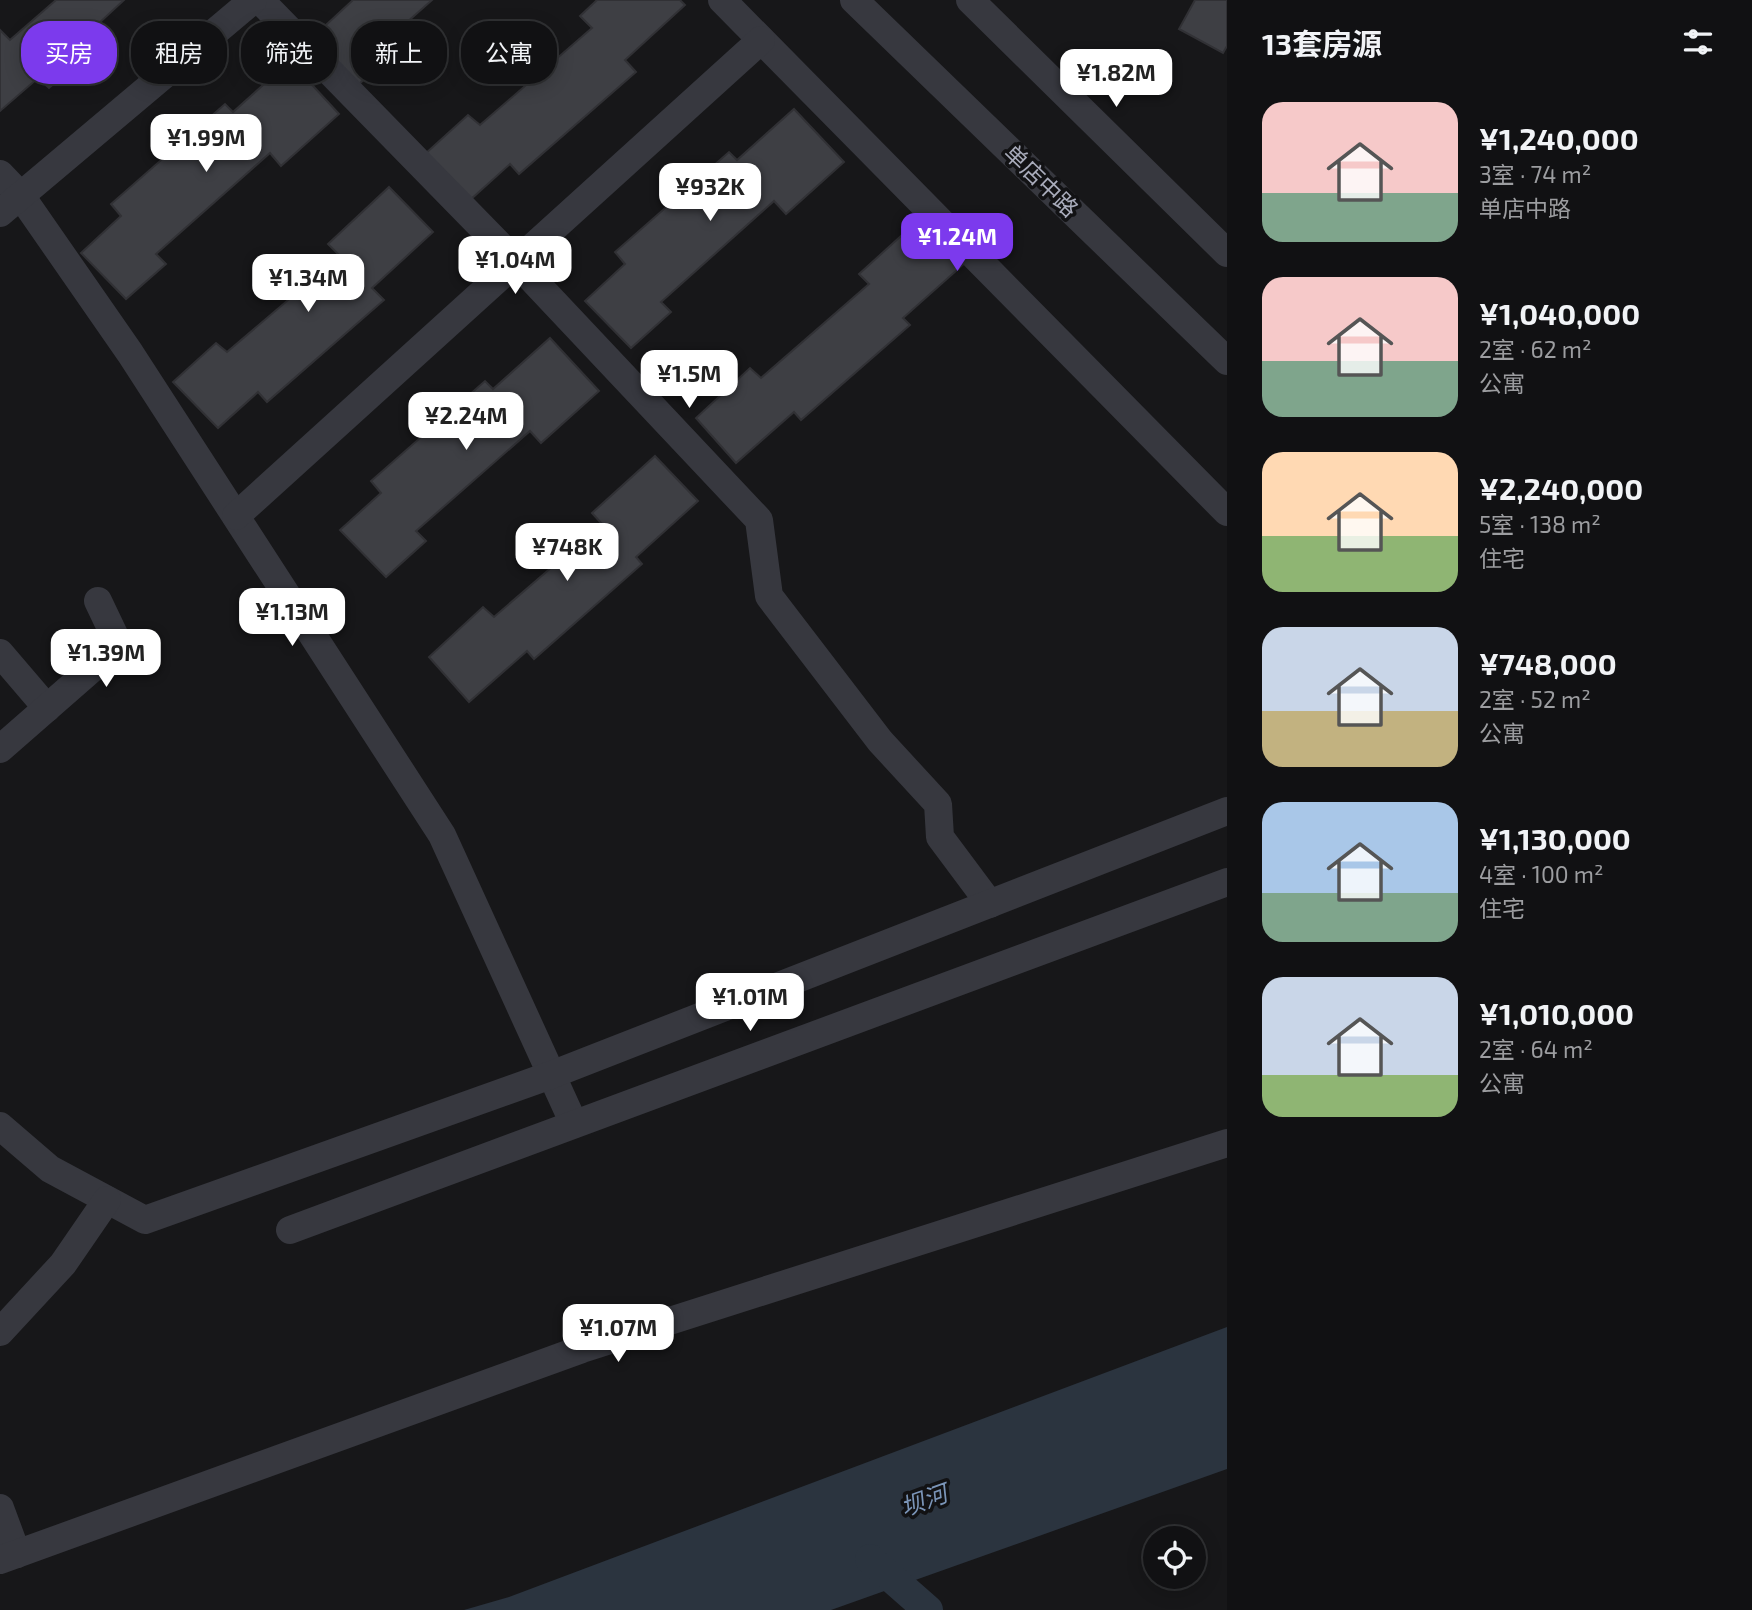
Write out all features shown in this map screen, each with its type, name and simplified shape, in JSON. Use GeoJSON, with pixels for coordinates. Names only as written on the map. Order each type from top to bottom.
{"type":"FeatureCollection","features":[{"type":"Feature","properties":{"kind":"street"},"geometry":{"type":"LineString","coordinates":[[10,204],[253,0]]}},
{"type":"Feature","properties":{"kind":"street"},"geometry":{"type":"LineString","coordinates":[[260,0],[516,262],[759,520],[769,596],[880,741],[938,804],[940,837],[989,904]]}},
{"type":"Feature","properties":{"kind":"street"},"geometry":{"type":"LineString","coordinates":[[722,0],[1227,512]]}},
{"type":"Feature","properties":{"kind":"street","name":"单店中路"},"geometry":{"type":"LineString","coordinates":[[854,0],[1227,362]]}},
{"type":"Feature","properties":{"kind":"street"},"geometry":{"type":"LineString","coordinates":[[970,0],[1227,253]]}},
{"type":"Feature","properties":{"kind":"street"},"geometry":{"type":"LineString","coordinates":[[236,516],[761,40]]}},
{"type":"Feature","properties":{"kind":"street"},"geometry":{"type":"LineString","coordinates":[[0,174],[10,204],[130,353],[442,835],[574,1124]]}},
{"type":"Feature","properties":{"kind":"street"},"geometry":{"type":"LineString","coordinates":[[0,749],[119,645],[98,601]]}},
{"type":"Feature","properties":{"kind":"street"},"geometry":{"type":"LineString","coordinates":[[0,653],[47,708]]}},
{"type":"Feature","properties":{"kind":"street"},"geometry":{"type":"LineString","coordinates":[[0,1126],[50,1169],[145,1220],[551,1075],[1227,811]]}},
{"type":"Feature","properties":{"kind":"street"},"geometry":{"type":"LineString","coordinates":[[290,1230],[1227,882]]}},
{"type":"Feature","properties":{"kind":"street"},"geometry":{"type":"LineString","coordinates":[[0,1508],[8,1557],[582,1349],[1227,1143]]}},
{"type":"Feature","properties":{"kind":"street"},"geometry":{"type":"LineString","coordinates":[[0,1332],[63,1264],[107,1200]]}},
{"type":"Feature","properties":{"kind":"water","name":"坝河"},"geometry":{"type":"Polygon","coordinates":[[[1227,1327],[1227,1469],[831,1610],[464,1610],[509,1597],[1227,1327]]]}},
{"type":"Feature","properties":{"kind":"building"},"geometry":{"type":"Polygon","coordinates":[[[56,0],[124,0],[101,21],[32,21],[56,0]]]}},
{"type":"Feature","properties":{"kind":"building"},"geometry":{"type":"Polygon","coordinates":[[[353,0],[432,0],[408,21],[351,21],[351,76],[337,62],[337,21],[330,21],[353,0]]]}},
{"type":"Feature","properties":{"kind":"building"},"geometry":{"type":"Polygon","coordinates":[[[597,0],[680,0],[685,5],[625,60],[636,72],[519,174],[510,164],[470,200],[425,154],[468,115],[480,125],[527,84],[557,84],[557,58],[592,28],[580,16],[597,0]]]}},
{"type":"Feature","properties":{"kind":"building"},"geometry":{"type":"Polygon","coordinates":[[[1195,0],[1227,0],[1227,46],[1223,53],[1179,29],[1195,0]]]}},
{"type":"Feature","properties":{"kind":"building"},"geometry":{"type":"Polygon","coordinates":[[[0,30],[10,40],[21,30],[21,84],[31,84],[0,111],[0,30]]]}},
{"type":"Feature","properties":{"kind":"building"},"geometry":{"type":"Polygon","coordinates":[[[264,84],[311,84],[339,114],[281,166],[270,153],[156,254],[166,264],[126,299],[81,253],[121,216],[111,204],[225,104],[233,112],[264,84]]]}},
{"type":"Feature","properties":{"kind":"building"},"geometry":{"type":"Polygon","coordinates":[[[794,109],[844,162],[786,214],[774,201],[661,302],[671,312],[631,348],[585,301],[625,264],[615,252],[729,152],[737,160],[794,109]]]}},
{"type":"Feature","properties":{"kind":"building"},"geometry":{"type":"Polygon","coordinates":[[[389,187],[433,232],[372,288],[384,300],[267,402],[258,392],[218,428],[173,382],[216,343],[227,352],[340,256],[328,244],[389,187]]]}},
{"type":"Feature","properties":{"kind":"building"},"geometry":{"type":"Polygon","coordinates":[[[922,217],[966,262],[903,318],[910,325],[801,420],[794,412],[736,463],[696,418],[750,368],[761,378],[869,284],[859,274],[922,217]]]}},
{"type":"Feature","properties":{"kind":"building"},"geometry":{"type":"Polygon","coordinates":[[[550,338],[599,391],[541,443],[530,431],[416,531],[426,541],[386,577],[340,530],[381,493],[371,481],[485,381],[493,389],[550,338]]]}},
{"type":"Feature","properties":{"kind":"building"},"geometry":{"type":"Polygon","coordinates":[[[655,456],[698,501],[636,557],[642,564],[534,659],[527,651],[469,702],[429,657],[483,607],[494,617],[602,524],[592,513],[655,456]]]}},
{"type":"Feature","properties":{"kind":"waterway"},"geometry":{"type":"LineString","coordinates":[[870,1559],[928,1610]]}}]}
